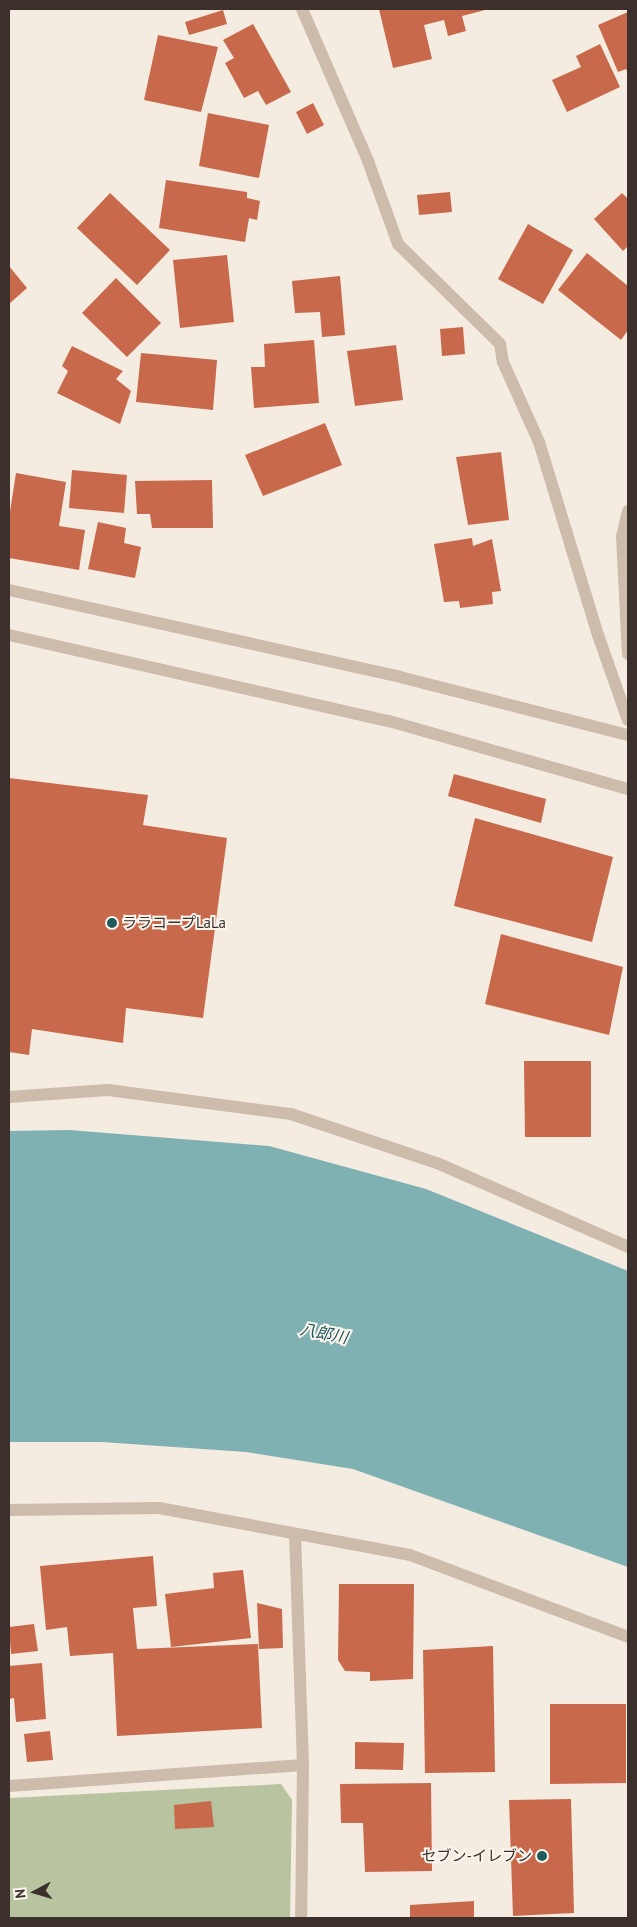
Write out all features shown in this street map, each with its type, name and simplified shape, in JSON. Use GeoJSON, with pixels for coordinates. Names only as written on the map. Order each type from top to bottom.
{"type":"FeatureCollection","features":[{"type":"Feature","properties":{"kind":"street"},"geometry":{"type":"LineString","coordinates":[[302,9],[368,161],[398,244],[500,344],[503,362],[539,442],[598,635],[628,720]]}},
{"type":"Feature","properties":{"kind":"street"},"geometry":{"type":"LineString","coordinates":[[628,511],[622,536],[628,654]]}},
{"type":"Feature","properties":{"kind":"street"},"geometry":{"type":"LineString","coordinates":[[9,590],[400,676],[628,735]]}},
{"type":"Feature","properties":{"kind":"street"},"geometry":{"type":"LineString","coordinates":[[9,635],[389,721],[628,789]]}},
{"type":"Feature","properties":{"kind":"street"},"geometry":{"type":"LineString","coordinates":[[9,1097],[108,1090],[291,1114],[437,1163],[628,1247]]}},
{"type":"Feature","properties":{"kind":"street"},"geometry":{"type":"LineString","coordinates":[[9,1510],[159,1508],[410,1556],[628,1637]]}},
{"type":"Feature","properties":{"kind":"street"},"geometry":{"type":"LineString","coordinates":[[296,1535],[303,1765],[300,1918]]}},
{"type":"Feature","properties":{"kind":"street"},"geometry":{"type":"LineString","coordinates":[[9,1786],[303,1765]]}},
{"type":"Feature","properties":{"kind":"green space"},"geometry":{"type":"Polygon","coordinates":[[[281,1784],[292,1800],[290,1918],[9,1918],[9,1798],[281,1784]]]}},
{"type":"Feature","properties":{"kind":"water","name":"八郎川"},"geometry":{"type":"Polygon","coordinates":[[[69,1130],[269,1146],[426,1189],[628,1271],[628,1567],[353,1469],[246,1452],[102,1442],[9,1442],[9,1131],[69,1130]]]}},
{"type":"Feature","properties":{"kind":"building"},"geometry":{"type":"Polygon","coordinates":[[[379,9],[489,9],[462,16],[466,31],[448,36],[444,20],[424,25],[432,59],[393,68],[379,9]]]}},
{"type":"Feature","properties":{"kind":"building"},"geometry":{"type":"Polygon","coordinates":[[[223,10],[227,24],[189,35],[185,22],[223,10]]]}},
{"type":"Feature","properties":{"kind":"building"},"geometry":{"type":"Polygon","coordinates":[[[628,12],[628,73],[626,69],[618,72],[598,25],[628,12]]]}},
{"type":"Feature","properties":{"kind":"building"},"geometry":{"type":"Polygon","coordinates":[[[253,24],[291,92],[266,105],[258,91],[244,98],[225,63],[234,58],[223,40],[253,24]]]}},
{"type":"Feature","properties":{"kind":"building"},"geometry":{"type":"Polygon","coordinates":[[[158,35],[218,47],[201,112],[144,100],[158,35]]]}},
{"type":"Feature","properties":{"kind":"building"},"geometry":{"type":"Polygon","coordinates":[[[600,44],[620,87],[567,112],[552,80],[581,67],[576,56],[600,44]]]}},
{"type":"Feature","properties":{"kind":"building"},"geometry":{"type":"Polygon","coordinates":[[[313,103],[324,125],[307,134],[296,112],[313,103]]]}},
{"type":"Feature","properties":{"kind":"building"},"geometry":{"type":"Polygon","coordinates":[[[208,113],[269,125],[259,178],[199,166],[208,113]]]}},
{"type":"Feature","properties":{"kind":"building"},"geometry":{"type":"Polygon","coordinates":[[[166,180],[247,192],[247,198],[260,201],[257,220],[249,218],[245,242],[159,228],[166,180]]]}},
{"type":"Feature","properties":{"kind":"building"},"geometry":{"type":"Polygon","coordinates":[[[450,192],[452,212],[419,215],[417,195],[450,192]]]}},
{"type":"Feature","properties":{"kind":"building"},"geometry":{"type":"Polygon","coordinates":[[[110,193],[170,250],[137,285],[77,228],[110,193]]]}},
{"type":"Feature","properties":{"kind":"building"},"geometry":{"type":"Polygon","coordinates":[[[622,193],[628,199],[628,246],[623,251],[594,219],[622,193]]]}},
{"type":"Feature","properties":{"kind":"building"},"geometry":{"type":"Polygon","coordinates":[[[528,224],[573,250],[543,304],[498,279],[528,224]]]}},
{"type":"Feature","properties":{"kind":"building"},"geometry":{"type":"Polygon","coordinates":[[[587,253],[628,286],[628,330],[621,340],[558,290],[587,253]]]}},
{"type":"Feature","properties":{"kind":"building"},"geometry":{"type":"Polygon","coordinates":[[[227,255],[234,322],[180,328],[173,260],[227,255]]]}},
{"type":"Feature","properties":{"kind":"building"},"geometry":{"type":"Polygon","coordinates":[[[9,266],[27,288],[9,304],[9,266]]]}},
{"type":"Feature","properties":{"kind":"building"},"geometry":{"type":"Polygon","coordinates":[[[340,276],[345,335],[322,337],[320,312],[295,313],[292,281],[340,276]]]}},
{"type":"Feature","properties":{"kind":"building"},"geometry":{"type":"Polygon","coordinates":[[[116,278],[161,323],[127,357],[82,313],[116,278]]]}},
{"type":"Feature","properties":{"kind":"building"},"geometry":{"type":"Polygon","coordinates":[[[463,327],[465,354],[442,356],[440,329],[463,327]]]}},
{"type":"Feature","properties":{"kind":"building"},"geometry":{"type":"Polygon","coordinates":[[[314,340],[319,403],[254,408],[251,367],[265,367],[264,344],[314,340]]]}},
{"type":"Feature","properties":{"kind":"building"},"geometry":{"type":"Polygon","coordinates":[[[396,345],[403,400],[355,406],[347,351],[396,345]]]}},
{"type":"Feature","properties":{"kind":"building"},"geometry":{"type":"Polygon","coordinates":[[[72,346],[123,371],[116,379],[131,391],[120,424],[57,393],[68,371],[62,366],[72,346]]]}},
{"type":"Feature","properties":{"kind":"building"},"geometry":{"type":"Polygon","coordinates":[[[141,353],[217,360],[213,410],[136,402],[141,353]]]}},
{"type":"Feature","properties":{"kind":"building"},"geometry":{"type":"Polygon","coordinates":[[[325,423],[342,465],[263,496],[245,455],[325,423]]]}},
{"type":"Feature","properties":{"kind":"building"},"geometry":{"type":"Polygon","coordinates":[[[501,452],[509,520],[468,525],[456,457],[501,452]]]}},
{"type":"Feature","properties":{"kind":"building"},"geometry":{"type":"Polygon","coordinates":[[[72,470],[127,475],[124,513],[69,508],[72,470]]]}},
{"type":"Feature","properties":{"kind":"building"},"geometry":{"type":"Polygon","coordinates":[[[16,473],[66,482],[59,526],[85,530],[79,570],[9,558],[9,518],[16,473]]]}},
{"type":"Feature","properties":{"kind":"building"},"geometry":{"type":"Polygon","coordinates":[[[212,480],[213,528],[152,528],[150,514],[137,514],[135,481],[212,480]]]}},
{"type":"Feature","properties":{"kind":"building"},"geometry":{"type":"Polygon","coordinates":[[[98,522],[126,528],[124,543],[141,547],[135,578],[88,569],[98,522]]]}},
{"type":"Feature","properties":{"kind":"building"},"geometry":{"type":"Polygon","coordinates":[[[472,538],[473,546],[492,539],[501,591],[492,592],[493,604],[460,608],[459,601],[444,602],[434,544],[472,538]]]}},
{"type":"Feature","properties":{"kind":"building"},"geometry":{"type":"Polygon","coordinates":[[[454,774],[546,799],[541,823],[448,796],[454,774]]]}},
{"type":"Feature","properties":{"kind":"building","name":"ララコープLaLa"},"geometry":{"type":"Polygon","coordinates":[[[9,778],[148,795],[143,825],[227,838],[203,1018],[126,1008],[123,1043],[32,1029],[29,1055],[9,1052],[9,778]]]}},
{"type":"Feature","properties":{"kind":"building"},"geometry":{"type":"Polygon","coordinates":[[[475,818],[613,857],[592,942],[454,906],[475,818]]]}},
{"type":"Feature","properties":{"kind":"building"},"geometry":{"type":"Polygon","coordinates":[[[501,934],[623,967],[609,1035],[485,1004],[501,934]]]}},
{"type":"Feature","properties":{"kind":"building"},"geometry":{"type":"Polygon","coordinates":[[[524,1061],[591,1061],[591,1137],[525,1137],[524,1061]]]}},
{"type":"Feature","properties":{"kind":"building"},"geometry":{"type":"Polygon","coordinates":[[[153,1556],[157,1606],[133,1608],[137,1649],[258,1644],[262,1728],[117,1736],[113,1653],[70,1656],[67,1627],[46,1630],[40,1566],[153,1556]]]}},
{"type":"Feature","properties":{"kind":"building"},"geometry":{"type":"Polygon","coordinates":[[[243,1570],[251,1638],[171,1647],[165,1594],[214,1588],[213,1573],[243,1570]]]}},
{"type":"Feature","properties":{"kind":"building"},"geometry":{"type":"Polygon","coordinates":[[[339,1584],[414,1584],[413,1679],[370,1681],[370,1672],[345,1671],[338,1660],[339,1584]]]}},
{"type":"Feature","properties":{"kind":"building"},"geometry":{"type":"Polygon","coordinates":[[[257,1603],[282,1609],[283,1648],[259,1649],[257,1603]]]}},
{"type":"Feature","properties":{"kind":"building"},"geometry":{"type":"Polygon","coordinates":[[[34,1624],[38,1651],[11,1654],[9,1627],[34,1624]]]}},
{"type":"Feature","properties":{"kind":"building"},"geometry":{"type":"Polygon","coordinates":[[[493,1646],[495,1772],[425,1773],[423,1650],[493,1646]]]}},
{"type":"Feature","properties":{"kind":"building"},"geometry":{"type":"Polygon","coordinates":[[[42,1663],[46,1719],[16,1722],[14,1698],[9,1699],[9,1666],[42,1663]]]}},
{"type":"Feature","properties":{"kind":"building"},"geometry":{"type":"Polygon","coordinates":[[[550,1704],[626,1704],[626,1783],[550,1784],[550,1704]]]}},
{"type":"Feature","properties":{"kind":"building"},"geometry":{"type":"Polygon","coordinates":[[[50,1731],[53,1760],[27,1762],[24,1734],[50,1731]]]}},
{"type":"Feature","properties":{"kind":"building"},"geometry":{"type":"Polygon","coordinates":[[[355,1742],[404,1743],[403,1770],[355,1769],[355,1742]]]}},
{"type":"Feature","properties":{"kind":"building"},"geometry":{"type":"Polygon","coordinates":[[[431,1783],[432,1871],[365,1872],[363,1823],[341,1823],[340,1784],[431,1783]]]}},
{"type":"Feature","properties":{"kind":"building","name":"セブン-イレブン"},"geometry":{"type":"Polygon","coordinates":[[[571,1799],[574,1913],[513,1916],[509,1800],[571,1799]]]}},
{"type":"Feature","properties":{"kind":"building"},"geometry":{"type":"Polygon","coordinates":[[[211,1801],[214,1827],[175,1829],[174,1805],[211,1801]]]}},
{"type":"Feature","properties":{"kind":"building"},"geometry":{"type":"Polygon","coordinates":[[[474,1901],[474,1918],[410,1918],[410,1905],[474,1901]]]}},
{"type":"Feature","properties":{"kind":"place","name":"ララコープLaLa"},"geometry":{"type":"Point","coordinates":[112,923]}},
{"type":"Feature","properties":{"kind":"place","name":"セブン-イレブン"},"geometry":{"type":"Point","coordinates":[542,1856]}}]}
